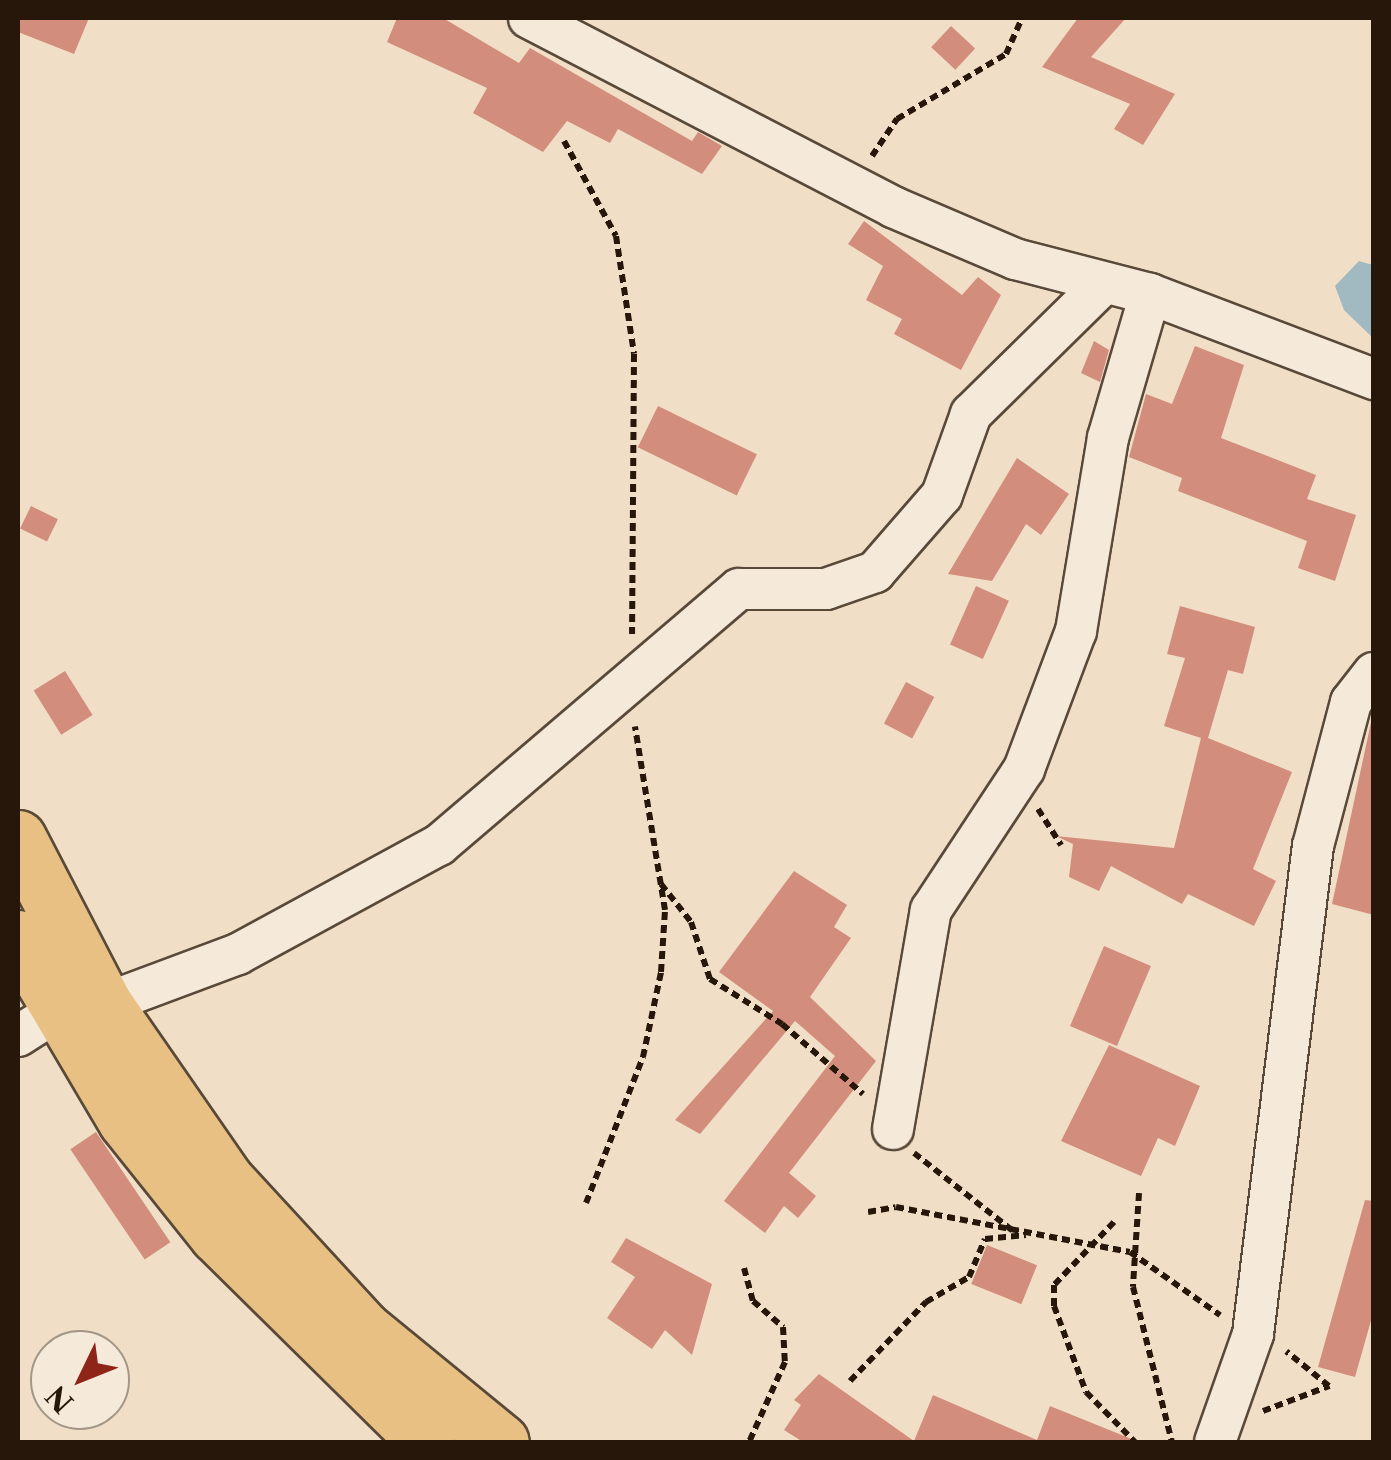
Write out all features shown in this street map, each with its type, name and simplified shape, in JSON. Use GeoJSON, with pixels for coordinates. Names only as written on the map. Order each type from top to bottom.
{"type":"FeatureCollection","features":[{"type":"Feature","properties":{"kind":"main road"},"geometry":{"type":"LineString","coordinates":[[18,838],[59,1017],[194,1136],[282,1244],[363,1329],[501,1442]]}},
{"type":"Feature","properties":{"kind":"main road"},"geometry":{"type":"LineString","coordinates":[[18,938],[59,1017],[126,1121],[217,1235],[409,1437]]}},
{"type":"Feature","properties":{"kind":"street"},"geometry":{"type":"LineString","coordinates":[[529,18],[853,187],[1099,288],[1150,294],[1374,379]]}},
{"type":"Feature","properties":{"kind":"street"},"geometry":{"type":"LineString","coordinates":[[59,1017],[238,954],[439,845],[738,589],[826,589],[875,572],[942,495],[971,414],[1099,288]]}},
{"type":"Feature","properties":{"kind":"street"},"geometry":{"type":"LineString","coordinates":[[892,1129],[932,910],[1024,769],[1076,631],[1108,438],[1150,294]]}},
{"type":"Feature","properties":{"kind":"street"},"geometry":{"type":"LineString","coordinates":[[1218,1436],[1252,1337],[1313,846],[1350,702],[1374,673]]}},
{"type":"Feature","properties":{"kind":"path"},"geometry":{"type":"LineString","coordinates":[[853,187],[897,119],[1006,54],[1022,18]]}},
{"type":"Feature","properties":{"kind":"path"},"geometry":{"type":"LineString","coordinates":[[660,883],[691,922],[710,979],[834,1064],[892,1129],[1012,1230]]}},
{"type":"Feature","properties":{"kind":"path"},"geometry":{"type":"LineString","coordinates":[[1139,1193],[1130,1252],[1172,1442]]}},
{"type":"Feature","properties":{"kind":"path"},"geometry":{"type":"LineString","coordinates":[[868,1212],[896,1207],[1130,1252],[1329,1386],[1218,1436]]}},
{"type":"Feature","properties":{"kind":"path"},"geometry":{"type":"LineString","coordinates":[[1114,1222],[1054,1285],[1054,1306],[1066,1358],[1135,1442]]}},
{"type":"Feature","properties":{"kind":"path"},"geometry":{"type":"LineString","coordinates":[[850,1381],[926,1302],[969,1277],[986,1239],[1028,1234]]}},
{"type":"Feature","properties":{"kind":"path"},"geometry":{"type":"LineString","coordinates":[[744,1268],[753,1301],[783,1327],[785,1362],[749,1442]]}},
{"type":"Feature","properties":{"kind":"water"},"geometry":{"type":"Polygon","coordinates":[[[1359,261],[1373,265],[1373,338],[1344,310],[1335,286],[1359,261]]]}},
{"type":"Feature","properties":{"kind":"building"},"geometry":{"type":"Polygon","coordinates":[[[18,18],[89,18],[74,54],[18,32],[18,18]]]}},
{"type":"Feature","properties":{"kind":"building"},"geometry":{"type":"Polygon","coordinates":[[[397,18],[443,18],[519,63],[530,48],[692,141],[698,132],[722,146],[702,174],[618,129],[610,143],[567,121],[543,152],[473,113],[487,88],[387,42],[397,18]]]}},
{"type":"Feature","properties":{"kind":"building"},"geometry":{"type":"Polygon","coordinates":[[[1078,18],[1126,18],[1091,57],[1175,94],[1143,145],[1114,129],[1130,104],[1042,67],[1078,18]]]}},
{"type":"Feature","properties":{"kind":"building"},"geometry":{"type":"Polygon","coordinates":[[[951,26],[975,49],[955,70],[931,47],[951,26]]]}},
{"type":"Feature","properties":{"kind":"building"},"geometry":{"type":"Polygon","coordinates":[[[864,221],[962,295],[978,277],[1001,295],[961,370],[894,334],[902,319],[866,300],[883,266],[848,244],[864,221]]]}},
{"type":"Feature","properties":{"kind":"building"},"geometry":{"type":"Polygon","coordinates":[[[1094,341],[1109,350],[1100,382],[1081,373],[1094,341]]]}},
{"type":"Feature","properties":{"kind":"building"},"geometry":{"type":"Polygon","coordinates":[[[1195,346],[1244,365],[1221,438],[1316,475],[1307,499],[1356,515],[1335,581],[1298,568],[1307,541],[1178,491],[1182,478],[1129,457],[1146,394],[1172,404],[1195,346]]]}},
{"type":"Feature","properties":{"kind":"building"},"geometry":{"type":"Polygon","coordinates":[[[658,406],[757,454],[737,496],[638,447],[658,406]]]}},
{"type":"Feature","properties":{"kind":"building"},"geometry":{"type":"Polygon","coordinates":[[[1017,458],[1069,494],[1041,535],[1026,524],[992,581],[948,574],[1017,458]]]}},
{"type":"Feature","properties":{"kind":"building"},"geometry":{"type":"Polygon","coordinates":[[[31,506],[58,519],[47,542],[20,528],[31,506]]]}},
{"type":"Feature","properties":{"kind":"building"},"geometry":{"type":"Polygon","coordinates":[[[976,586],[1009,601],[983,659],[950,644],[976,586]]]}},
{"type":"Feature","properties":{"kind":"building"},"geometry":{"type":"Polygon","coordinates":[[[1180,606],[1255,627],[1243,674],[1228,670],[1208,738],[1292,772],[1253,869],[1276,881],[1254,926],[1188,894],[1182,904],[1111,866],[1099,891],[1069,877],[1073,844],[1056,836],[1174,848],[1201,738],[1164,726],[1185,658],[1167,654],[1180,606]]]}},
{"type":"Feature","properties":{"kind":"building"},"geometry":{"type":"Polygon","coordinates":[[[65,671],[93,715],[61,735],[34,691],[65,671]]]}},
{"type":"Feature","properties":{"kind":"building"},"geometry":{"type":"Polygon","coordinates":[[[906,682],[934,697],[912,739],[884,723],[906,682]]]}},
{"type":"Feature","properties":{"kind":"building"},"geometry":{"type":"Polygon","coordinates":[[[1374,713],[1374,915],[1332,904],[1374,713]]]}},
{"type":"Feature","properties":{"kind":"building"},"geometry":{"type":"Polygon","coordinates":[[[794,871],[847,905],[834,927],[851,938],[810,997],[876,1061],[789,1173],[816,1196],[798,1218],[784,1206],[765,1233],[724,1201],[835,1056],[795,1021],[700,1134],[675,1120],[773,1011],[719,972],[794,871]]]}},
{"type":"Feature","properties":{"kind":"building"},"geometry":{"type":"Polygon","coordinates":[[[1104,946],[1151,966],[1117,1046],[1070,1026],[1104,946]]]}},
{"type":"Feature","properties":{"kind":"building"},"geometry":{"type":"Polygon","coordinates":[[[1109,1045],[1200,1086],[1175,1146],[1158,1138],[1141,1176],[1061,1141],[1109,1045]]]}},
{"type":"Feature","properties":{"kind":"building"},"geometry":{"type":"Polygon","coordinates":[[[96,1132],[170,1242],[145,1260],[70,1149],[96,1132]]]}},
{"type":"Feature","properties":{"kind":"building"},"geometry":{"type":"Polygon","coordinates":[[[1365,1200],[1374,1201],[1374,1310],[1355,1377],[1318,1367],[1365,1200]]]}},
{"type":"Feature","properties":{"kind":"building"},"geometry":{"type":"Polygon","coordinates":[[[626,1238],[712,1284],[692,1355],[665,1330],[652,1349],[607,1318],[635,1277],[611,1262],[626,1238]]]}},
{"type":"Feature","properties":{"kind":"building"},"geometry":{"type":"Polygon","coordinates":[[[987,1245],[1037,1265],[1021,1304],[971,1284],[987,1245]]]}},
{"type":"Feature","properties":{"kind":"building"},"geometry":{"type":"Polygon","coordinates":[[[819,1374],[914,1441],[933,1395],[1037,1440],[1050,1406],[1139,1442],[803,1442],[784,1430],[801,1405],[794,1400],[819,1374]]]}}]}
